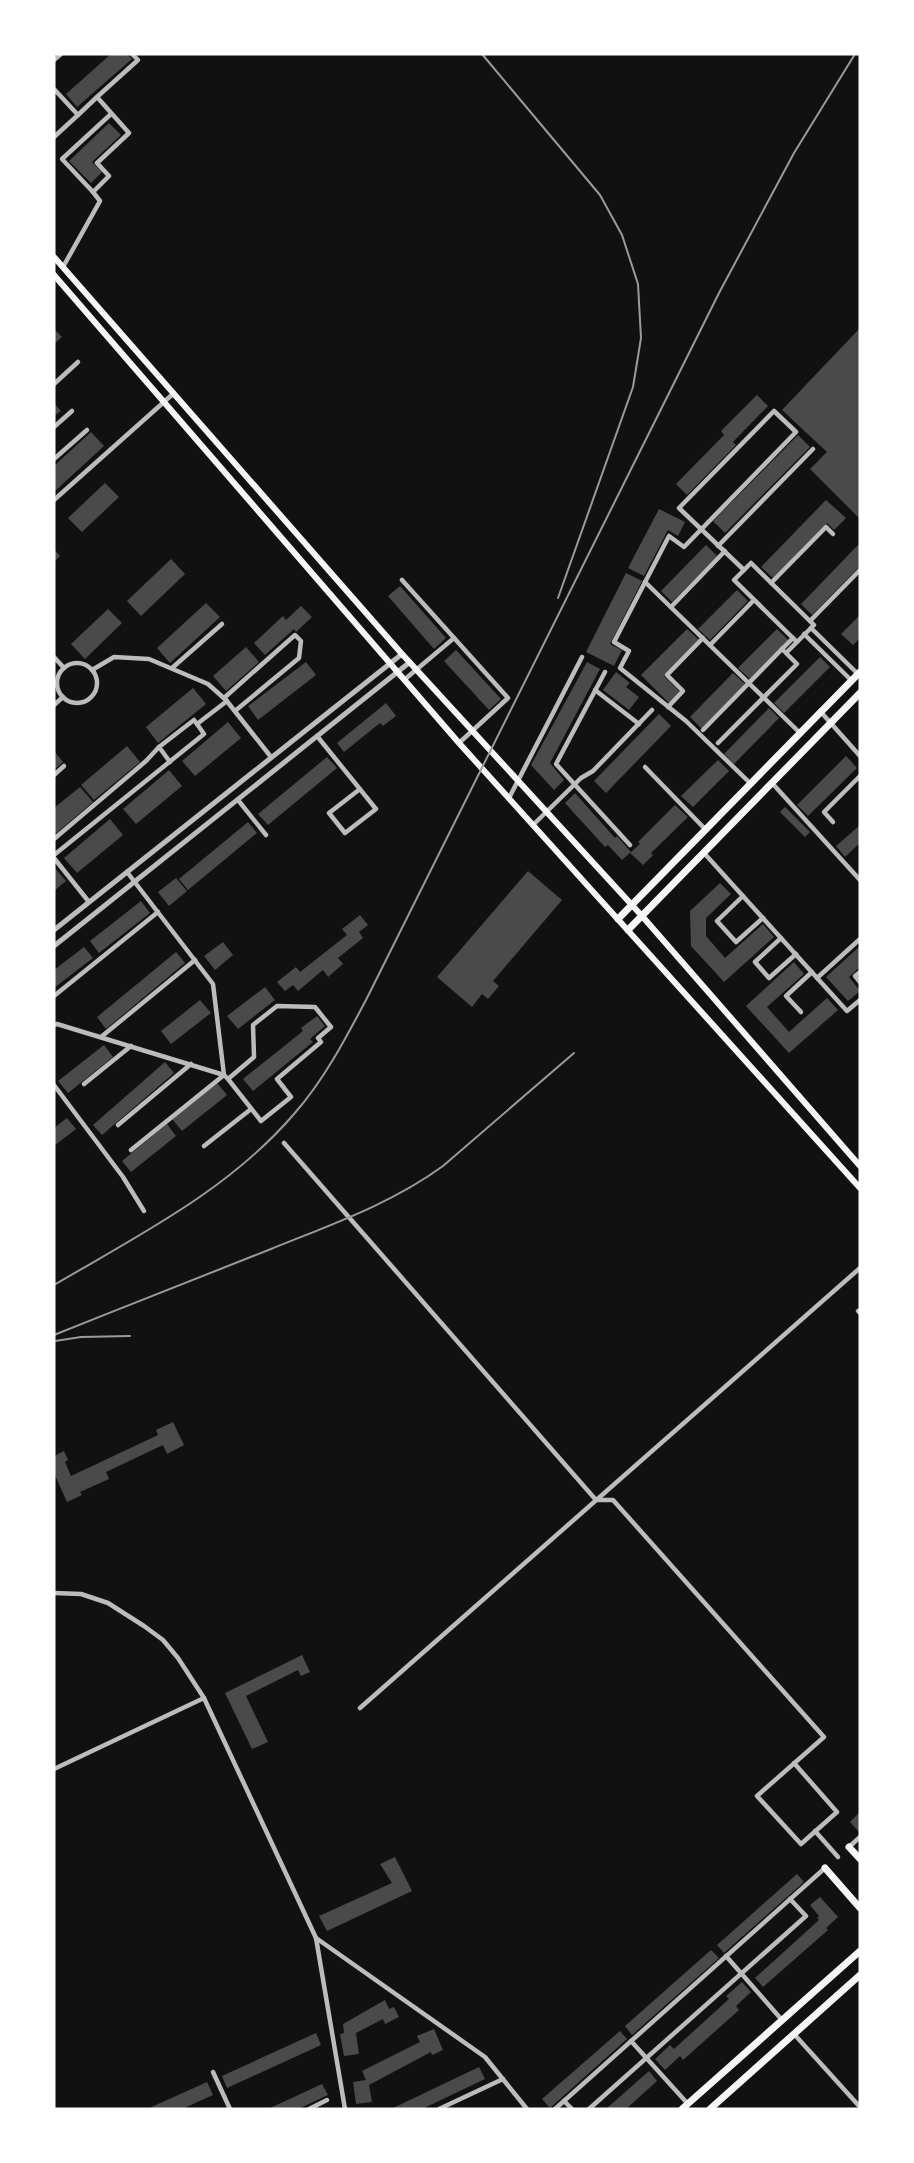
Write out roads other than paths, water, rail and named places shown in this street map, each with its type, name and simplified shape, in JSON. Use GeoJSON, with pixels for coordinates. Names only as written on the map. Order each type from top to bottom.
{"type":"FeatureCollection","features":[{"type":"Feature","properties":{"kind":"main road"},"geometry":{"type":"LineString","coordinates":[[54,257],[402,654],[642,916],[860,1166]]}},
{"type":"Feature","properties":{"kind":"main road"},"geometry":{"type":"LineString","coordinates":[[54,275],[404,680],[860,1188]]}},
{"type":"Feature","properties":{"kind":"main road"},"geometry":{"type":"LineString","coordinates":[[618,919],[859,673]]}},
{"type":"Feature","properties":{"kind":"main road"},"geometry":{"type":"LineString","coordinates":[[628,930],[860,693]]}},
{"type":"Feature","properties":{"kind":"main road"},"geometry":{"type":"LineString","coordinates":[[849,1847],[860,1859]]}},
{"type":"Feature","properties":{"kind":"main road"},"geometry":{"type":"LineString","coordinates":[[825,1868],[860,1908]]}},
{"type":"Feature","properties":{"kind":"main road"},"geometry":{"type":"LineString","coordinates":[[685,2107],[860,1951]]}},
{"type":"Feature","properties":{"kind":"main road"},"geometry":{"type":"LineString","coordinates":[[710,2109],[860,1976]]}},
{"type":"Feature","properties":{"kind":"street"},"geometry":{"type":"LineString","coordinates":[[54,60],[61,54]]}},
{"type":"Feature","properties":{"kind":"street"},"geometry":{"type":"LineString","coordinates":[[54,137],[138,60],[132,54]]}},
{"type":"Feature","properties":{"kind":"street"},"geometry":{"type":"LineString","coordinates":[[54,89],[78,115]]}},
{"type":"Feature","properties":{"kind":"street"},"geometry":{"type":"LineString","coordinates":[[93,192],[109,176],[97,163],[129,133],[97,97]]}},
{"type":"Feature","properties":{"kind":"street"},"geometry":{"type":"LineString","coordinates":[[63,267],[100,201],[62,159],[111,114]]}},
{"type":"Feature","properties":{"kind":"street"},"geometry":{"type":"LineString","coordinates":[[54,384],[78,362]]}},
{"type":"Feature","properties":{"kind":"street"},"geometry":{"type":"LineString","coordinates":[[54,500],[174,393]]}},
{"type":"Feature","properties":{"kind":"street"},"geometry":{"type":"LineString","coordinates":[[54,427],[72,411]]}},
{"type":"Feature","properties":{"kind":"street"},"geometry":{"type":"LineString","coordinates":[[744,570],[718,546],[701,529],[679,508],[774,411],[796,432],[701,529],[684,547],[669,536],[614,642],[628,651],[620,668],[668,707],[751,784]]}},
{"type":"Feature","properties":{"kind":"street"},"geometry":{"type":"LineString","coordinates":[[54,459],[87,430]]}},
{"type":"Feature","properties":{"kind":"street"},"geometry":{"type":"LineString","coordinates":[[718,546],[813,449]]}},
{"type":"Feature","properties":{"kind":"street"},"geometry":{"type":"LineString","coordinates":[[771,583],[826,527],[833,534]]}},
{"type":"Feature","properties":{"kind":"street"},"geometry":{"type":"LineString","coordinates":[[670,607],[724,551]]}},
{"type":"Feature","properties":{"kind":"street"},"geometry":{"type":"LineString","coordinates":[[703,730],[749,683],[814,625],[751,563],[734,580],[795,640]]}},
{"type":"Feature","properties":{"kind":"street"},"geometry":{"type":"LineString","coordinates":[[810,621],[860,570]]}},
{"type":"Feature","properties":{"kind":"street"},"geometry":{"type":"LineString","coordinates":[[402,580],[508,698],[459,742]]}},
{"type":"Feature","properties":{"kind":"street"},"geometry":{"type":"LineString","coordinates":[[645,582],[800,733]]}},
{"type":"Feature","properties":{"kind":"street"},"geometry":{"type":"LineString","coordinates":[[710,645],[754,600]]}},
{"type":"Feature","properties":{"kind":"street"},"geometry":{"type":"LineString","coordinates":[[172,668],[222,624]]}},
{"type":"Feature","properties":{"kind":"street"},"geometry":{"type":"LineString","coordinates":[[811,628],[859,673]]}},
{"type":"Feature","properties":{"kind":"street"},"geometry":{"type":"LineString","coordinates":[[804,634],[852,681]]}},
{"type":"Feature","properties":{"kind":"street"},"geometry":{"type":"LineString","coordinates":[[197,724],[295,635],[301,641],[299,658],[235,711]]}},
{"type":"Feature","properties":{"kind":"street"},"geometry":{"type":"LineString","coordinates":[[404,680],[454,638]]}},
{"type":"Feature","properties":{"kind":"street"},"geometry":{"type":"LineString","coordinates":[[668,707],[683,691],[667,675],[703,638]]}},
{"type":"Feature","properties":{"kind":"street"},"geometry":{"type":"LineString","coordinates":[[718,743],[797,664],[784,651]]}},
{"type":"Feature","properties":{"kind":"street"},"geometry":{"type":"LineString","coordinates":[[54,930],[402,654]]}},
{"type":"Feature","properties":{"kind":"street"},"geometry":{"type":"LineString","coordinates":[[54,657],[64,668]]}},
{"type":"Feature","properties":{"kind":"street"},"geometry":{"type":"LineString","coordinates":[[92,670],[114,657],[149,659],[208,684],[226,700],[271,757]]}},
{"type":"Feature","properties":{"kind":"street"},"geometry":{"type":"LineString","coordinates":[[509,798],[582,657]]}},
{"type":"Feature","properties":{"kind":"street"},"geometry":{"type":"LineString","coordinates":[[54,946],[410,662]]}},
{"type":"Feature","properties":{"kind":"street"},"geometry":{"type":"LineString","coordinates":[[79,663],[92,670],[97,681],[89,699],[77,703],[63,697],[57,683],[58,676],[64,668],[79,663]]}},
{"type":"Feature","properties":{"kind":"street"},"geometry":{"type":"LineString","coordinates":[[605,672],[556,764],[630,845]]}},
{"type":"Feature","properties":{"kind":"street"},"geometry":{"type":"LineString","coordinates":[[594,690],[639,724]]}},
{"type":"Feature","properties":{"kind":"street"},"geometry":{"type":"LineString","coordinates":[[54,705],[63,697]]}},
{"type":"Feature","properties":{"kind":"street"},"geometry":{"type":"LineString","coordinates":[[534,824],[575,784],[593,771],[652,710]]}},
{"type":"Feature","properties":{"kind":"street"},"geometry":{"type":"LineString","coordinates":[[821,711],[860,756]]}},
{"type":"Feature","properties":{"kind":"street"},"geometry":{"type":"LineString","coordinates":[[54,839],[159,747],[194,720],[204,734],[54,856],[89,902]]}},
{"type":"Feature","properties":{"kind":"street"},"geometry":{"type":"LineString","coordinates":[[317,736],[360,789],[376,809],[345,833],[329,813],[360,789]]}},
{"type":"Feature","properties":{"kind":"street"},"geometry":{"type":"LineString","coordinates":[[159,747],[170,762]]}},
{"type":"Feature","properties":{"kind":"street"},"geometry":{"type":"LineString","coordinates":[[54,775],[64,766]]}},
{"type":"Feature","properties":{"kind":"street"},"geometry":{"type":"LineString","coordinates":[[645,767],[706,830]]}},
{"type":"Feature","properties":{"kind":"street"},"geometry":{"type":"LineString","coordinates":[[833,822],[824,812],[860,776]]}},
{"type":"Feature","properties":{"kind":"street"},"geometry":{"type":"LineString","coordinates":[[772,783],[860,880]]}},
{"type":"Feature","properties":{"kind":"street"},"geometry":{"type":"LineString","coordinates":[[237,800],[266,836]]}},
{"type":"Feature","properties":{"kind":"street"},"geometry":{"type":"LineString","coordinates":[[96,804],[100,818]]}},
{"type":"Feature","properties":{"kind":"street"},"geometry":{"type":"LineString","coordinates":[[704,853],[847,1011],[860,1000]]}},
{"type":"Feature","properties":{"kind":"street"},"geometry":{"type":"LineString","coordinates":[[127,872],[213,984],[226,1077],[261,1121],[291,1097],[277,1079],[321,1042],[318,1038],[331,1027],[315,1007],[277,1006],[253,1025],[254,1057],[226,1077],[131,1150]]}},
{"type":"Feature","properties":{"kind":"street"},"geometry":{"type":"LineString","coordinates":[[743,896],[717,921],[736,942],[763,918]]}},
{"type":"Feature","properties":{"kind":"street"},"geometry":{"type":"LineString","coordinates":[[54,996],[158,912]]}},
{"type":"Feature","properties":{"kind":"street"},"geometry":{"type":"LineString","coordinates":[[781,938],[755,962],[769,978],[796,954]]}},
{"type":"Feature","properties":{"kind":"street"},"geometry":{"type":"LineString","coordinates":[[817,978],[860,939]]}},
{"type":"Feature","properties":{"kind":"street"},"geometry":{"type":"LineString","coordinates":[[101,1037],[195,960]]}},
{"type":"Feature","properties":{"kind":"street"},"geometry":{"type":"LineString","coordinates":[[801,1012],[786,996],[812,972]]}},
{"type":"Feature","properties":{"kind":"street"},"geometry":{"type":"LineString","coordinates":[[860,972],[855,976],[860,982]]}},
{"type":"Feature","properties":{"kind":"street"},"geometry":{"type":"LineString","coordinates":[[54,1025],[191,1064],[226,1077]]}},
{"type":"Feature","properties":{"kind":"street"},"geometry":{"type":"LineString","coordinates":[[84,1084],[131,1046]]}},
{"type":"Feature","properties":{"kind":"street"},"geometry":{"type":"LineString","coordinates":[[118,1125],[191,1064]]}},
{"type":"Feature","properties":{"kind":"street"},"geometry":{"type":"LineString","coordinates":[[54,1085],[123,1177],[144,1211]]}},
{"type":"Feature","properties":{"kind":"street"},"geometry":{"type":"LineString","coordinates":[[204,1146],[251,1109]]}},
{"type":"Feature","properties":{"kind":"street"},"geometry":{"type":"LineString","coordinates":[[284,1143],[596,1500],[613,1500],[824,1737],[794,1763],[757,1796],[801,1844],[837,1812],[794,1763]]}},
{"type":"Feature","properties":{"kind":"street"},"geometry":{"type":"LineString","coordinates":[[360,1708],[860,1268]]}},
{"type":"Feature","properties":{"kind":"street"},"geometry":{"type":"LineString","coordinates":[[54,1593],[81,1594],[108,1603],[144,1626],[163,1640],[178,1658],[204,1698],[316,1938],[345,2109]]}},
{"type":"Feature","properties":{"kind":"street"},"geometry":{"type":"LineString","coordinates":[[54,1770],[204,1698]]}},
{"type":"Feature","properties":{"kind":"street"},"geometry":{"type":"LineString","coordinates":[[815,1831],[838,1857]]}},
{"type":"Feature","properties":{"kind":"street"},"geometry":{"type":"LineString","coordinates":[[849,1847],[860,1837]]}},
{"type":"Feature","properties":{"kind":"street"},"geometry":{"type":"LineString","coordinates":[[555,2109],[825,1868]]}},
{"type":"Feature","properties":{"kind":"street"},"geometry":{"type":"LineString","coordinates":[[589,2109],[806,1916],[790,1899]]}},
{"type":"Feature","properties":{"kind":"street"},"geometry":{"type":"LineString","coordinates":[[316,1938],[485,2057],[527,2109]]}},
{"type":"Feature","properties":{"kind":"street"},"geometry":{"type":"LineString","coordinates":[[726,1956],[782,2020]]}},
{"type":"Feature","properties":{"kind":"street"},"geometry":{"type":"LineString","coordinates":[[794,2034],[860,2107]]}},
{"type":"Feature","properties":{"kind":"street"},"geometry":{"type":"LineString","coordinates":[[631,2041],[685,2107]]}},
{"type":"Feature","properties":{"kind":"street"},"geometry":{"type":"LineString","coordinates":[[213,2072],[230,2109]]}},
{"type":"Feature","properties":{"kind":"street"},"geometry":{"type":"LineString","coordinates":[[439,2109],[503,2079]]}},
{"type":"Feature","properties":{"kind":"street"},"geometry":{"type":"LineString","coordinates":[[309,2109],[327,2100]]}},
{"type":"Feature","properties":{"kind":"street"},"geometry":{"type":"LineString","coordinates":[[564,2101],[572,2109]]}},
{"type":"Feature","properties":{"kind":"railway"},"geometry":{"type":"LineString","coordinates":[[482,54],[600,195],[622,235],[638,284],[641,338],[633,387],[558,598]]}},
{"type":"Feature","properties":{"kind":"railway"},"geometry":{"type":"LineString","coordinates":[[54,1285],[182,1209],[241,1166],[294,1114],[325,1073],[367,998],[719,293],[794,153],[855,54]]}},
{"type":"Feature","properties":{"kind":"railway"},"geometry":{"type":"LineString","coordinates":[[54,1335],[338,1222],[402,1192],[443,1166],[574,1053]]}},
{"type":"Feature","properties":{"kind":"railway"},"geometry":{"type":"LineString","coordinates":[[55,1341],[81,1337],[130,1336]]}}]}
